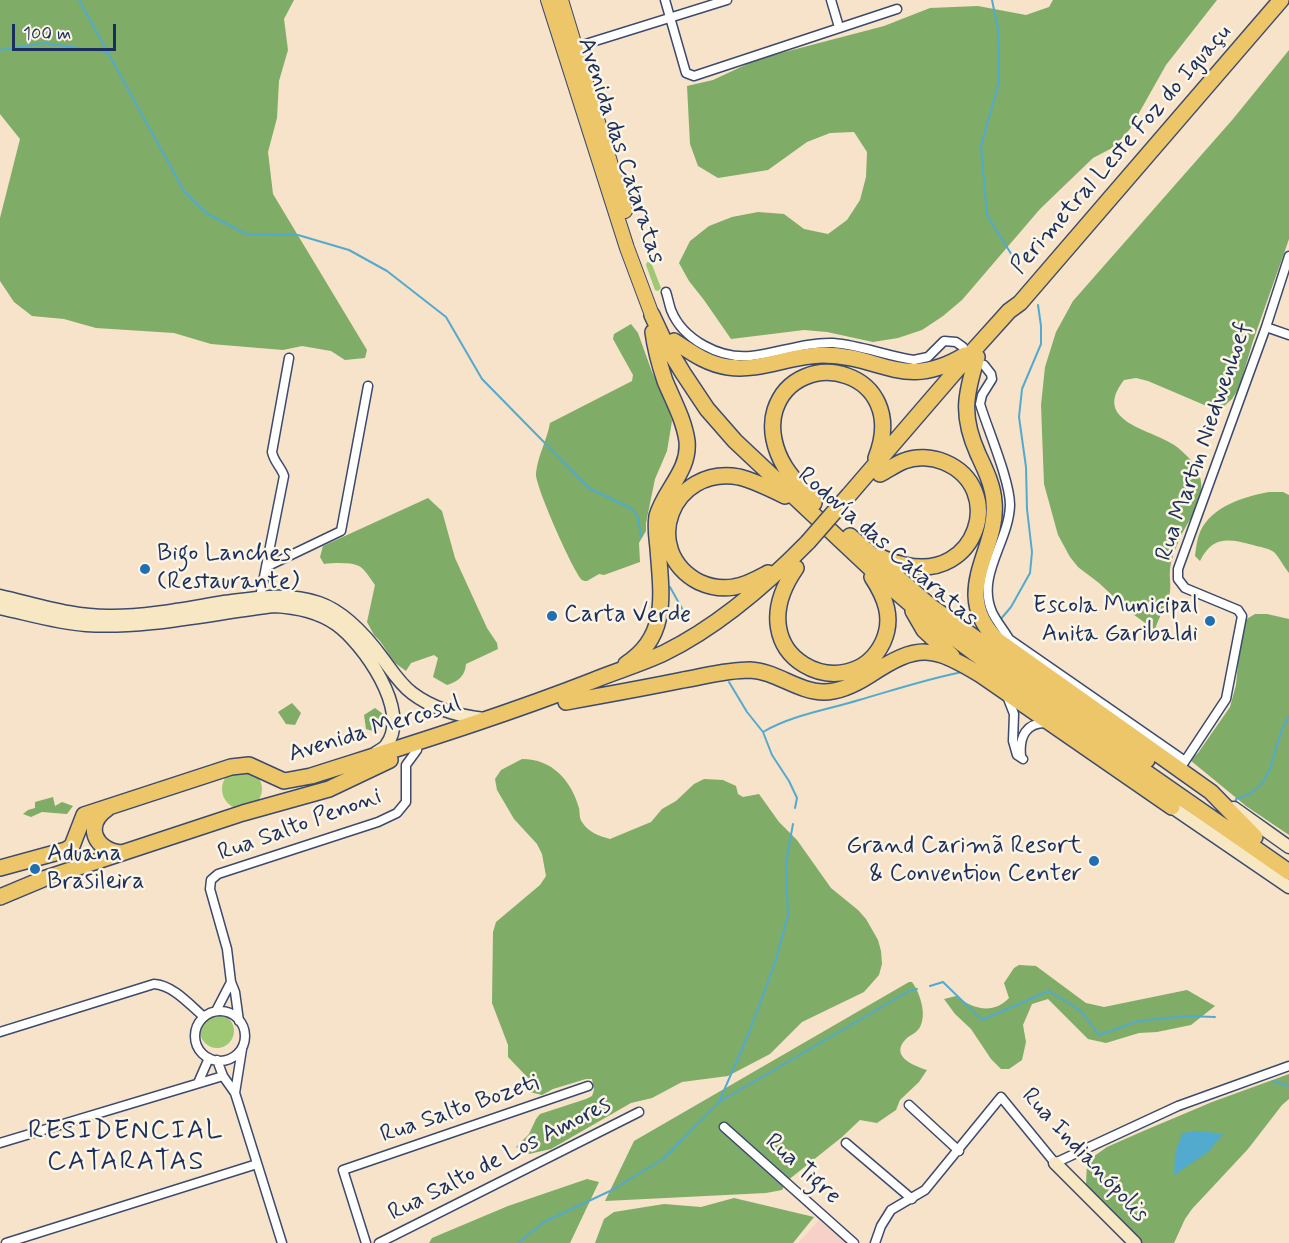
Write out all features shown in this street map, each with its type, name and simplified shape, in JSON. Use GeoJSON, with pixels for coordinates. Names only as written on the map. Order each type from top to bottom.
{"type":"FeatureCollection","features":[{"type":"Feature","properties":{"kind":"highway","name":"Perimetral Leste Foz do Iguaçu"},"geometry":{"type":"LineString","coordinates":[[793,565],[876,471],[1009,311],[1020,303],[1281,0]]}},
{"type":"Feature","properties":{"kind":"highway","name":"Rodovía das Cataratas"},"geometry":{"type":"LineString","coordinates":[[656,313],[706,393],[723,414],[860,560],[909,603],[973,652],[1289,872]]}},
{"type":"Feature","properties":{"kind":"highway","name":"Rodovía das Cataratas"},"geometry":{"type":"LineString","coordinates":[[656,313],[666,345],[707,409],[735,441],[928,605],[1289,861]]}},
{"type":"Feature","properties":{"kind":"highway"},"geometry":{"type":"LineString","coordinates":[[611,673],[634,659],[646,646],[658,623],[662,590],[657,516],[682,470],[687,450],[682,422],[664,378],[654,337],[656,313]]}},
{"type":"Feature","properties":{"kind":"highway"},"geometry":{"type":"LineString","coordinates":[[674,341],[702,359],[733,368],[753,368],[822,355],[852,359],[895,371],[920,372],[974,355]]}},
{"type":"Feature","properties":{"kind":"highway"},"geometry":{"type":"LineString","coordinates":[[974,355],[966,395],[966,419],[969,434],[991,486],[994,507],[993,525],[977,576],[978,603],[988,631],[997,640],[1182,765],[1255,837]]}},
{"type":"Feature","properties":{"kind":"highway"},"geometry":{"type":"LineString","coordinates":[[807,503],[778,453],[773,433],[773,420],[777,406],[788,389],[799,380],[818,373],[832,372],[852,378],[868,389],[880,406],[884,427],[876,471]]}},
{"type":"Feature","properties":{"kind":"highway"},"geometry":{"type":"LineString","coordinates":[[858,544],[882,558],[912,567],[928,567],[943,564],[956,556],[975,532],[978,509],[975,494],[962,474],[950,465],[935,459],[919,458],[876,471]]}},
{"type":"Feature","properties":{"kind":"highway"},"geometry":{"type":"LineString","coordinates":[[793,565],[748,583],[726,588],[710,586],[690,576],[675,559],[668,538],[669,523],[676,503],[685,491],[696,483],[717,477],[746,479],[807,503]]}},
{"type":"Feature","properties":{"kind":"highway"},"geometry":{"type":"LineString","coordinates":[[793,565],[779,604],[777,618],[782,639],[794,657],[806,666],[826,673],[840,673],[861,666],[872,657],[884,640],[888,626],[887,605],[882,592],[860,560]]}},
{"type":"Feature","properties":{"kind":"highway"},"geometry":{"type":"LineString","coordinates":[[611,673],[663,653],[697,633],[793,565]]}},
{"type":"Feature","properties":{"kind":"highway"},"geometry":{"type":"LineString","coordinates":[[566,702],[668,662],[686,652],[748,610],[793,565]]}},
{"type":"Feature","properties":{"kind":"highway"},"geometry":{"type":"LineString","coordinates":[[909,603],[924,630],[956,660],[1052,723],[1172,807]]}},
{"type":"Feature","properties":{"kind":"highway"},"geometry":{"type":"LineString","coordinates":[[566,702],[729,670],[754,670],[822,692],[858,683],[909,653],[926,651],[956,660]]}},
{"type":"Feature","properties":{"kind":"highway","name":"Avenida Mercosul"},"geometry":{"type":"LineString","coordinates":[[0,897],[43,879],[243,813],[329,789],[375,761],[611,673]]}},
{"type":"Feature","properties":{"kind":"highway","name":"Avenida Mercosul"},"geometry":{"type":"LineString","coordinates":[[0,868],[66,850],[72,846],[84,815],[240,765],[249,765],[284,781],[311,776],[417,750],[566,702]]}},
{"type":"Feature","properties":{"kind":"highway"},"geometry":{"type":"LineString","coordinates":[[1142,770],[1172,807]]}},
{"type":"Feature","properties":{"kind":"highway"},"geometry":{"type":"LineString","coordinates":[[110,806],[100,813],[94,829],[101,846],[110,852],[122,853]]}},
{"type":"Feature","properties":{"kind":"main road","name":"Avenida das Cataratas"},"geometry":{"type":"LineString","coordinates":[[548,0],[624,237],[656,313]]}},
{"type":"Feature","properties":{"kind":"main road","name":"Avenida das Cataratas"},"geometry":{"type":"LineString","coordinates":[[561,0],[656,313]]}},
{"type":"Feature","properties":{"kind":"main road"},"geometry":{"type":"LineString","coordinates":[[0,596],[87,615],[156,617]]}},
{"type":"Feature","properties":{"kind":"main road"},"geometry":{"type":"LineString","coordinates":[[0,608],[85,625],[116,626],[156,617],[294,597],[321,604],[360,630],[400,682],[412,693],[447,711],[462,716],[485,719]]}},
{"type":"Feature","properties":{"kind":"main road"},"geometry":{"type":"LineString","coordinates":[[259,602],[317,613],[336,624],[351,637],[365,655],[392,702],[392,729],[387,744],[375,761]]}},
{"type":"Feature","properties":{"kind":"main road"},"geometry":{"type":"LineString","coordinates":[[1211,792],[1289,848]]}},
{"type":"Feature","properties":{"kind":"main road"},"geometry":{"type":"LineString","coordinates":[[1172,807],[1289,887]]}},
{"type":"Feature","properties":{"kind":"main road","name":"Rua Indianópolis"},"geometry":{"type":"LineString","coordinates":[[1055,1163],[1135,1243]]}},
{"type":"Feature","properties":{"kind":"street"},"geometry":{"type":"LineString","coordinates":[[665,0],[686,73],[690,76],[897,9]]}},
{"type":"Feature","properties":{"kind":"street"},"geometry":{"type":"LineString","coordinates":[[576,47],[727,0]]}},
{"type":"Feature","properties":{"kind":"street"},"geometry":{"type":"LineString","coordinates":[[831,0],[839,27]]}},
{"type":"Feature","properties":{"kind":"street","name":"Rua Martin Niedwenhoef"},"geometry":{"type":"LineString","coordinates":[[1182,765],[1226,699],[1242,616],[1238,610],[1185,588],[1178,579],[1178,569],[1266,327],[1289,256]]}},
{"type":"Feature","properties":{"kind":"street"},"geometry":{"type":"LineString","coordinates":[[666,292],[671,309],[686,331],[697,341],[725,353],[750,356],[815,344],[834,343],[914,360],[928,357],[944,341],[956,342],[974,355],[991,374],[992,379],[982,395],[980,404],[1010,503],[1007,521],[989,576],[988,598],[993,615],[1009,639],[1182,765]]}},
{"type":"Feature","properties":{"kind":"street"},"geometry":{"type":"LineString","coordinates":[[1266,327],[1289,335]]}},
{"type":"Feature","properties":{"kind":"street"},"geometry":{"type":"LineString","coordinates":[[259,602],[284,477],[282,468],[274,460],[272,452],[289,358]]}},
{"type":"Feature","properties":{"kind":"street"},"geometry":{"type":"LineString","coordinates":[[266,567],[341,531],[368,386]]}},
{"type":"Feature","properties":{"kind":"street"},"geometry":{"type":"LineString","coordinates":[[1000,688],[1010,700],[1014,714],[1012,741],[1017,755],[1023,759],[1021,747],[1027,729],[1032,724],[1052,723]]}},
{"type":"Feature","properties":{"kind":"street","name":"Rua Salto Penoni"},"geometry":{"type":"LineString","coordinates":[[239,1021],[236,992],[231,982],[227,949],[210,889],[211,880],[218,873],[378,822],[397,813],[406,802],[408,790],[405,778],[406,765],[417,750]]}},
{"type":"Feature","properties":{"kind":"street","name":"Rua Salto Penoni"},"geometry":{"type":"LineString","coordinates":[[375,761],[394,768],[405,778]]}},
{"type":"Feature","properties":{"kind":"street"},"geometry":{"type":"LineString","coordinates":[[216,1011],[231,982]]}},
{"type":"Feature","properties":{"kind":"street"},"geometry":{"type":"LineString","coordinates":[[0,1032],[154,984],[162,984],[171,989],[204,1017]]}},
{"type":"Feature","properties":{"kind":"street"},"geometry":{"type":"LineString","coordinates":[[236,1093],[242,1048],[244,1032],[239,1021],[230,1013],[216,1011],[204,1017],[196,1031],[195,1039],[202,1053],[213,1059],[230,1059],[242,1048]]}},
{"type":"Feature","properties":{"kind":"street"},"geometry":{"type":"LineString","coordinates":[[213,1059],[236,1093],[282,1243]]}},
{"type":"Feature","properties":{"kind":"street"},"geometry":{"type":"LineString","coordinates":[[198,1083],[213,1059]]}},
{"type":"Feature","properties":{"kind":"street"},"geometry":{"type":"LineString","coordinates":[[1055,1163],[1178,1106],[1289,1066]]}},
{"type":"Feature","properties":{"kind":"street"},"geometry":{"type":"LineString","coordinates":[[0,1143],[223,1076]]}},
{"type":"Feature","properties":{"kind":"street","name":"Rua Salto Bozeti"},"geometry":{"type":"LineString","coordinates":[[366,1243],[344,1170],[588,1086]]}},
{"type":"Feature","properties":{"kind":"street","name":"Rua Indianópolis"},"geometry":{"type":"LineString","coordinates":[[959,1151],[1001,1097],[1055,1163]]}},
{"type":"Feature","properties":{"kind":"street"},"geometry":{"type":"LineString","coordinates":[[875,1243],[881,1226],[891,1210],[925,1190],[959,1151],[909,1104]]}},
{"type":"Feature","properties":{"kind":"street","name":"Rua Salto de Los Amores"},"geometry":{"type":"LineString","coordinates":[[379,1243],[639,1112]]}},
{"type":"Feature","properties":{"kind":"street","name":"Rua Tigre"},"geometry":{"type":"LineString","coordinates":[[724,1127],[854,1243]]}},
{"type":"Feature","properties":{"kind":"street"},"geometry":{"type":"LineString","coordinates":[[846,1143],[912,1199]]}},
{"type":"Feature","properties":{"kind":"street"},"geometry":{"type":"LineString","coordinates":[[6,1243],[257,1164]]}},
{"type":"Feature","properties":{"kind":"shaded area"},"geometry":{"type":"Polygon","coordinates":[[[819,1220],[846,1243],[798,1243],[819,1220]]]}},
{"type":"Feature","properties":{"kind":"green space"},"geometry":{"type":"Polygon","coordinates":[[[0,0],[294,0],[284,19],[288,50],[279,81],[277,118],[268,152],[273,194],[367,350],[365,358],[345,360],[331,351],[302,346],[283,350],[211,344],[174,333],[96,328],[64,319],[32,316],[14,302],[0,281],[0,218],[20,139],[0,114],[0,0]]]}},
{"type":"Feature","properties":{"kind":"green space"},"geometry":{"type":"Polygon","coordinates":[[[1053,0],[1217,0],[1166,65],[1130,129],[1114,147],[1093,158],[1040,209],[962,300],[943,316],[922,330],[898,338],[873,342],[827,332],[804,330],[731,339],[689,281],[679,263],[690,241],[709,226],[732,217],[758,212],[784,214],[804,229],[828,234],[847,220],[860,200],[866,177],[867,152],[854,132],[830,133],[807,142],[768,170],[718,178],[698,166],[690,144],[687,86],[713,80],[758,59],[884,26],[930,8],[978,6],[1026,15],[1049,7],[1053,0]]]}},
{"type":"Feature","properties":{"kind":"green space"},"geometry":{"type":"Polygon","coordinates":[[[1289,50],[1289,239],[1239,388],[1223,407],[1209,407],[1136,378],[1124,380],[1116,394],[1115,406],[1120,415],[1129,423],[1177,447],[1194,464],[1201,480],[1199,502],[1174,552],[1170,569],[1170,592],[1155,630],[1130,612],[1078,567],[1058,535],[1044,484],[1041,405],[1045,367],[1056,332],[1073,301],[1233,119],[1289,50]]]}},
{"type":"Feature","properties":{"kind":"green space"},"geometry":{"type":"Polygon","coordinates":[[[647,262],[651,262],[661,288],[658,291],[655,290],[647,262]]]}},
{"type":"Feature","properties":{"kind":"green space"},"geometry":{"type":"Polygon","coordinates":[[[631,324],[638,333],[652,372],[667,403],[672,421],[667,451],[655,479],[646,531],[639,543],[640,562],[604,575],[599,574],[584,581],[571,562],[555,528],[537,480],[537,466],[550,423],[632,381],[633,375],[613,339],[614,334],[631,324]]]}},
{"type":"Feature","properties":{"kind":"green space"},"geometry":{"type":"Polygon","coordinates":[[[1269,492],[1283,492],[1289,495],[1289,573],[1273,551],[1236,541],[1216,543],[1210,547],[1200,561],[1195,556],[1200,532],[1212,515],[1229,504],[1269,492]]]}},
{"type":"Feature","properties":{"kind":"green space"},"geometry":{"type":"Polygon","coordinates":[[[428,498],[442,511],[455,558],[498,649],[466,664],[461,678],[447,685],[433,677],[438,658],[434,655],[411,663],[406,671],[395,663],[367,622],[375,585],[359,566],[324,564],[320,557],[323,546],[428,498]]]}},
{"type":"Feature","properties":{"kind":"green space"},"geometry":{"type":"Polygon","coordinates":[[[1255,614],[1289,619],[1289,835],[1246,806],[1190,760],[1198,753],[1230,707],[1236,685],[1241,630],[1245,620],[1255,614]]]}},
{"type":"Feature","properties":{"kind":"green space"},"geometry":{"type":"Polygon","coordinates":[[[292,703],[301,713],[295,725],[286,724],[278,712],[292,703]]]}},
{"type":"Feature","properties":{"kind":"green space"},"geometry":{"type":"Polygon","coordinates":[[[375,708],[387,717],[376,732],[366,729],[364,715],[375,708]]]}},
{"type":"Feature","properties":{"kind":"green space"},"geometry":{"type":"Polygon","coordinates":[[[522,759],[542,763],[559,773],[571,789],[584,825],[594,833],[610,839],[651,822],[662,809],[704,779],[723,780],[736,786],[738,794],[743,797],[759,794],[779,822],[797,840],[831,888],[866,919],[878,940],[881,951],[882,964],[879,975],[864,992],[802,1022],[770,1054],[728,1076],[682,1082],[652,1098],[631,1103],[551,1149],[529,1154],[516,1147],[529,1134],[540,1114],[586,1099],[592,1096],[594,1090],[592,1079],[586,1079],[553,1089],[542,1095],[530,1092],[530,1080],[508,1057],[508,1045],[492,1003],[493,932],[496,922],[540,885],[546,876],[542,854],[537,844],[514,819],[497,790],[495,779],[501,770],[522,759]]]}},
{"type":"Feature","properties":{"kind":"green space"},"geometry":{"type":"Polygon","coordinates":[[[242,769],[256,775],[262,789],[256,803],[242,809],[228,803],[222,789],[228,775],[242,769]]]}},
{"type":"Feature","properties":{"kind":"green space"},"geometry":{"type":"Polygon","coordinates":[[[53,797],[55,806],[62,802],[73,806],[67,814],[42,812],[31,817],[23,814],[35,808],[35,802],[53,797]]]}},
{"type":"Feature","properties":{"kind":"green space"},"geometry":{"type":"Polygon","coordinates":[[[1019,965],[1036,966],[1086,1003],[1104,1007],[1187,990],[1215,1006],[1191,1025],[1139,1033],[1106,1043],[1088,1039],[1048,999],[1032,1004],[1023,1025],[1026,1042],[1022,1060],[1009,1069],[1001,1069],[991,1059],[971,1029],[955,1014],[944,999],[956,996],[976,1007],[996,1007],[1009,998],[1004,983],[1014,968],[1019,965]]]}},
{"type":"Feature","properties":{"kind":"green space"},"geometry":{"type":"Polygon","coordinates":[[[912,982],[918,992],[923,1016],[919,1029],[906,1039],[900,1050],[910,1063],[927,1070],[919,1082],[900,1100],[896,1110],[877,1123],[860,1120],[787,1181],[782,1190],[766,1193],[605,1201],[634,1141],[912,982]]]}},
{"type":"Feature","properties":{"kind":"green space"},"geometry":{"type":"Polygon","coordinates":[[[217,1014],[229,1019],[234,1031],[229,1043],[217,1048],[205,1043],[200,1031],[205,1019],[217,1014]]]}},
{"type":"Feature","properties":{"kind":"green space"},"geometry":{"type":"Polygon","coordinates":[[[1289,1074],[1289,1099],[1248,1149],[1192,1209],[1174,1243],[1138,1241],[1099,1203],[1086,1184],[1087,1163],[1107,1147],[1212,1102],[1289,1074]]]}},
{"type":"Feature","properties":{"kind":"green space"},"geometry":{"type":"Polygon","coordinates":[[[587,1179],[599,1182],[570,1243],[429,1243],[432,1238],[508,1206],[587,1179]]]}},
{"type":"Feature","properties":{"kind":"green space"},"geometry":{"type":"Polygon","coordinates":[[[734,1198],[814,1217],[793,1243],[595,1243],[604,1219],[614,1212],[664,1204],[701,1207],[734,1198]]]}},
{"type":"Feature","properties":{"kind":"water"},"geometry":{"type":"Polygon","coordinates":[[[1200,1131],[1223,1134],[1208,1152],[1174,1175],[1175,1154],[1182,1133],[1200,1131]]]}},
{"type":"Feature","properties":{"kind":"waterway"},"geometry":{"type":"LineString","coordinates":[[79,0],[184,191],[206,213],[246,234],[298,235],[349,250],[387,271],[446,317],[482,379],[589,488],[632,509],[638,517],[641,537]]}},
{"type":"Feature","properties":{"kind":"waterway"},"geometry":{"type":"LineString","coordinates":[[992,0],[998,29],[999,82],[981,146],[987,215],[1023,273]]}},
{"type":"Feature","properties":{"kind":"waterway"},"geometry":{"type":"LineString","coordinates":[[0,50],[44,43],[107,52]]}},
{"type":"Feature","properties":{"kind":"waterway"},"geometry":{"type":"LineString","coordinates":[[1000,620],[1011,607],[1030,573],[1032,552],[1027,509],[1026,467],[1019,417],[1022,389],[1041,344],[1038,305]]}},
{"type":"Feature","properties":{"kind":"waterway"},"geometry":{"type":"LineString","coordinates":[[670,587],[689,621]]}},
{"type":"Feature","properties":{"kind":"waterway"},"geometry":{"type":"LineString","coordinates":[[763,732],[798,717],[962,672]]}},
{"type":"Feature","properties":{"kind":"waterway"},"geometry":{"type":"LineString","coordinates":[[729,682],[747,712],[763,732],[772,755],[789,781],[797,798],[795,808]]}},
{"type":"Feature","properties":{"kind":"waterway"},"geometry":{"type":"LineString","coordinates":[[1236,805],[1236,799],[1250,794],[1267,776],[1282,728],[1289,716]]}},
{"type":"Feature","properties":{"kind":"waterway"},"geometry":{"type":"LineString","coordinates":[[518,1243],[544,1222],[610,1191],[663,1159],[719,1102],[748,1035],[775,963],[788,915],[786,862],[793,824]]}},
{"type":"Feature","properties":{"kind":"waterway"},"geometry":{"type":"LineString","coordinates":[[930,986],[943,982],[982,1020],[1049,991],[1081,1011],[1099,1035],[1139,1021],[1187,1016],[1215,1017]]}},
{"type":"Feature","properties":{"kind":"waterway"},"geometry":{"type":"LineString","coordinates":[[719,1102],[909,991],[917,989]]}},
{"type":"Feature","properties":{"kind":"waterway"},"geometry":{"type":"LineString","coordinates":[[1273,1081],[1289,1086]]}},
{"type":"Feature","properties":{"kind":"place","name":"Bigo Lanches (Restaurante)"},"geometry":{"type":"Point","coordinates":[145,569]}},
{"type":"Feature","properties":{"kind":"place","name":"Carta Verde"},"geometry":{"type":"Point","coordinates":[552,616]}},
{"type":"Feature","properties":{"kind":"place","name":"Escola Municipal Anita Garibaldi"},"geometry":{"type":"Point","coordinates":[1210,621]}},
{"type":"Feature","properties":{"kind":"place","name":"Grand Carimã Resort & Convention Center"},"geometry":{"type":"Point","coordinates":[1094,861]}},
{"type":"Feature","properties":{"kind":"place","name":"Aduana Brasileira"},"geometry":{"type":"Point","coordinates":[35,869]}},
{"type":"Feature","properties":{"kind":"district","name":"RESIDENCIAL CATARATAS"},"geometry":{"type":"Point","coordinates":[126,1148]}}]}
